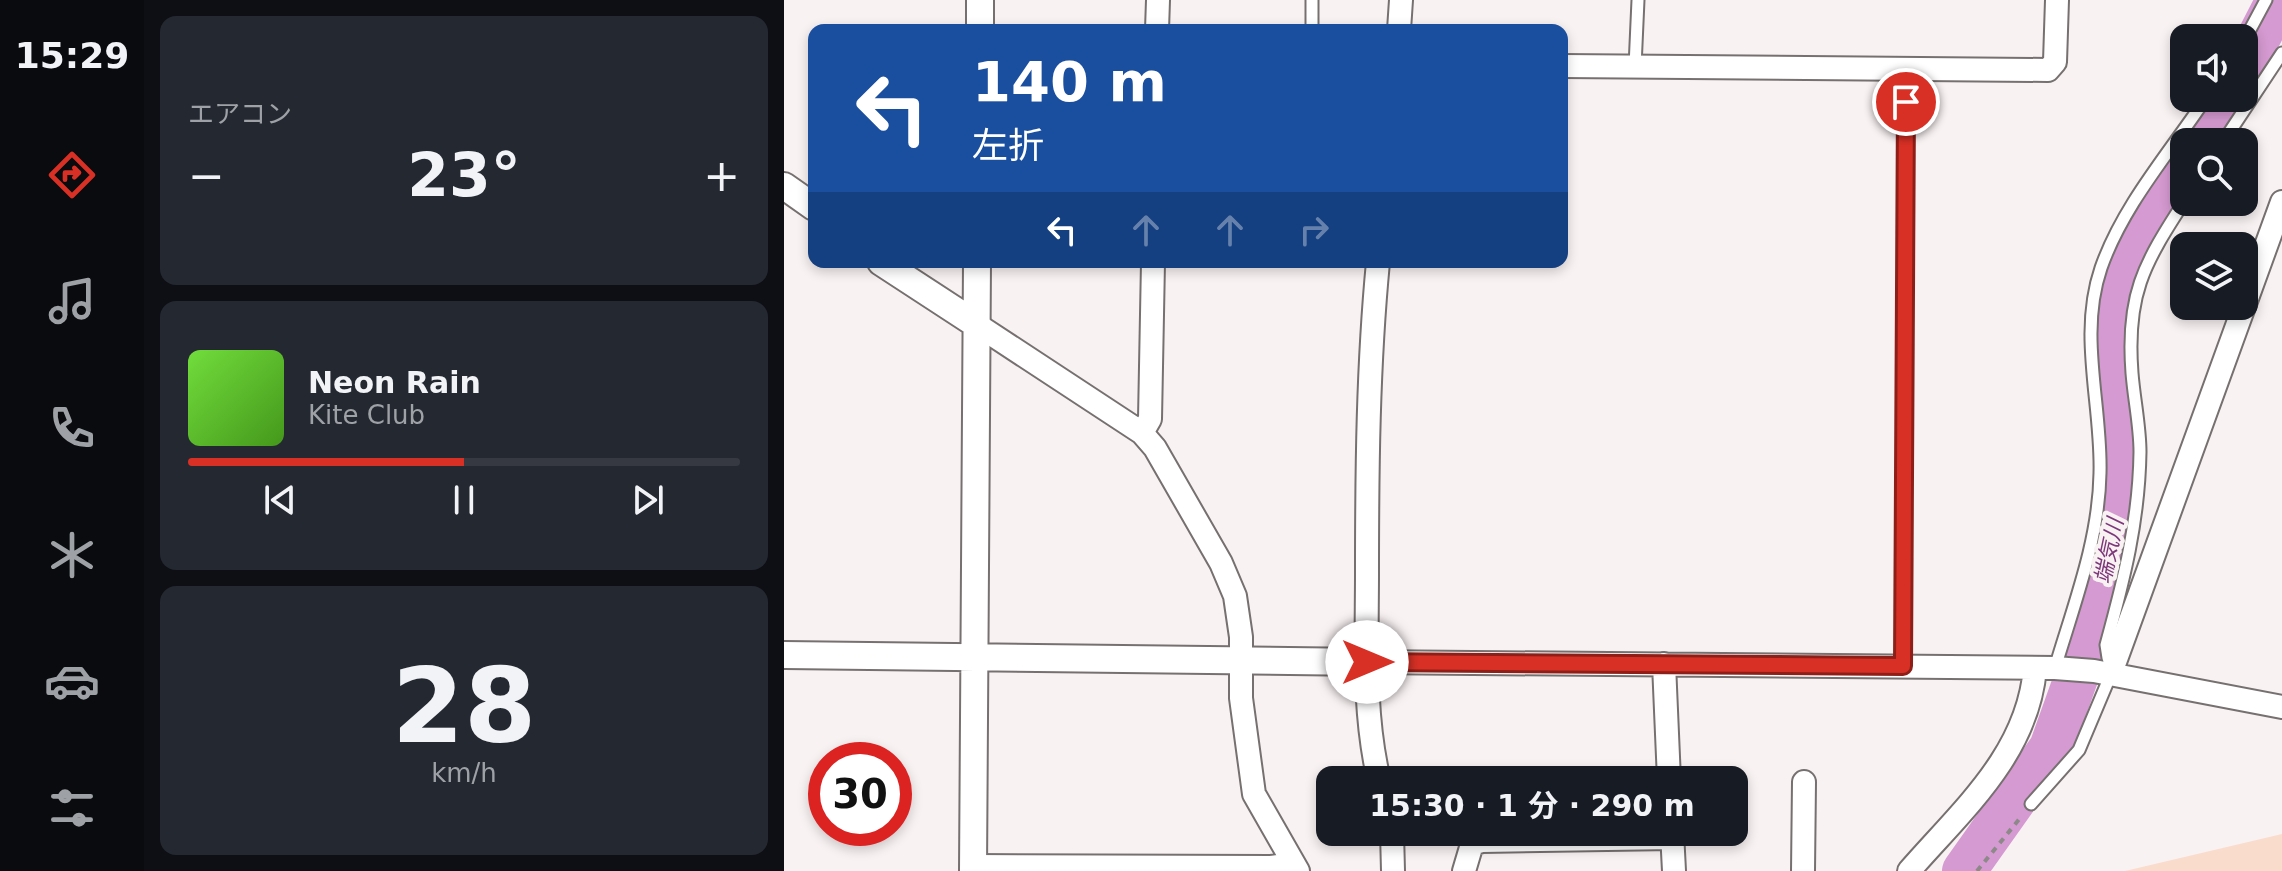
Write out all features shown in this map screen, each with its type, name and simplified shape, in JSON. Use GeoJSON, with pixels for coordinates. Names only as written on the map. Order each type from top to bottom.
{"type":"FeatureCollection","features":[{"type":"Feature","properties":{"kind":"street"},"geometry":{"type":"LineString","coordinates":[[980,0],[980,24]]}},
{"type":"Feature","properties":{"kind":"street"},"geometry":{"type":"LineString","coordinates":[[1157,24],[1158,0]]}},
{"type":"Feature","properties":{"kind":"street"},"geometry":{"type":"LineString","coordinates":[[1399,24],[1401,0]]}},
{"type":"Feature","properties":{"kind":"street"},"geometry":{"type":"LineString","coordinates":[[1568,66],[2048,70],[2055,62],[2057,0]]}},
{"type":"Feature","properties":{"kind":"street"},"geometry":{"type":"LineString","coordinates":[[784,186],[808,203]]}},
{"type":"Feature","properties":{"kind":"street"},"geometry":{"type":"LineString","coordinates":[[2107,668],[2282,202]]}},
{"type":"Feature","properties":{"kind":"street"},"geometry":{"type":"LineString","coordinates":[[890,268],[976,324],[1142,433],[1155,448],[1221,563],[1235,596],[1254,794],[1296,867],[973,868],[975,656],[976,324],[977,268]]}},
{"type":"Feature","properties":{"kind":"street"},"geometry":{"type":"LineString","coordinates":[[1142,433],[1150,419],[1153,268]]}},
{"type":"Feature","properties":{"kind":"street"},"geometry":{"type":"LineString","coordinates":[[1376,766],[1370,742],[1367,662],[1367,386],[1377,268]]}},
{"type":"Feature","properties":{"kind":"street"},"geometry":{"type":"LineString","coordinates":[[784,655],[2107,668],[2282,707]]}},
{"type":"Feature","properties":{"kind":"street"},"geometry":{"type":"LineString","coordinates":[[1664,664],[1668,766]]}},
{"type":"Feature","properties":{"kind":"street"},"geometry":{"type":"LineString","coordinates":[[1909,871],[2005,761],[2029,703],[2051,668]]}},
{"type":"Feature","properties":{"kind":"street"},"geometry":{"type":"LineString","coordinates":[[1803,871],[1804,782]]}},
{"type":"Feature","properties":{"kind":"street"},"geometry":{"type":"LineString","coordinates":[[1392,846],[1393,871]]}},
{"type":"Feature","properties":{"kind":"street"},"geometry":{"type":"LineString","coordinates":[[1464,871],[1471,846]]}},
{"type":"Feature","properties":{"kind":"street"},"geometry":{"type":"LineString","coordinates":[[1673,846],[1674,871]]}},
{"type":"Feature","properties":{"kind":"lane"},"geometry":{"type":"LineString","coordinates":[[1312,0],[1312,24]]}},
{"type":"Feature","properties":{"kind":"lane"},"geometry":{"type":"LineString","coordinates":[[1635,67],[1638,0]]}},
{"type":"Feature","properties":{"kind":"lane"},"geometry":{"type":"LineString","coordinates":[[2253,24],[2266,0]]}},
{"type":"Feature","properties":{"kind":"lane"},"geometry":{"type":"LineString","coordinates":[[2232,128],[2282,53]]}},
{"type":"Feature","properties":{"kind":"lane"},"geometry":{"type":"LineString","coordinates":[[1903,666],[1907,71]]}},
{"type":"Feature","properties":{"kind":"lane"},"geometry":{"type":"LineString","coordinates":[[2051,668],[2098,514],[2101,470],[2091,347],[2098,278],[2137,198],[2196,112]]}},
{"type":"Feature","properties":{"kind":"lane"},"geometry":{"type":"LineString","coordinates":[[2031,804],[2079,750],[2107,668],[2106,645],[2135,532],[2137,505],[2140,450],[2132,375],[2131,312],[2143,272],[2176,216]]}},
{"type":"Feature","properties":{"kind":"path"},"geometry":{"type":"LineString","coordinates":[[1977,871],[2031,804]]}},
{"type":"Feature","properties":{"kind":"shaded area"},"geometry":{"type":"Polygon","coordinates":[[[2282,834],[2282,871],[2125,871],[2282,834]]]}},
{"type":"Feature","properties":{"kind":"waterway","name":"端気川"},"geometry":{"type":"LineString","coordinates":[[2258,39],[2278,0]]}},
{"type":"Feature","properties":{"kind":"waterway","name":"端気川"},"geometry":{"type":"LineString","coordinates":[[2207,128],[2216,112]]}},
{"type":"Feature","properties":{"kind":"waterway","name":"端気川"},"geometry":{"type":"LineString","coordinates":[[1964,871],[2051,748],[2086,650],[2118,512],[2110,343],[2114,301],[2151,219],[2170,188]]}},
{"type":"Feature","properties":{"kind":"route"},"geometry":{"type":"LineString","coordinates":[[1367,662],[1903,666],[1906,102]]}}]}
